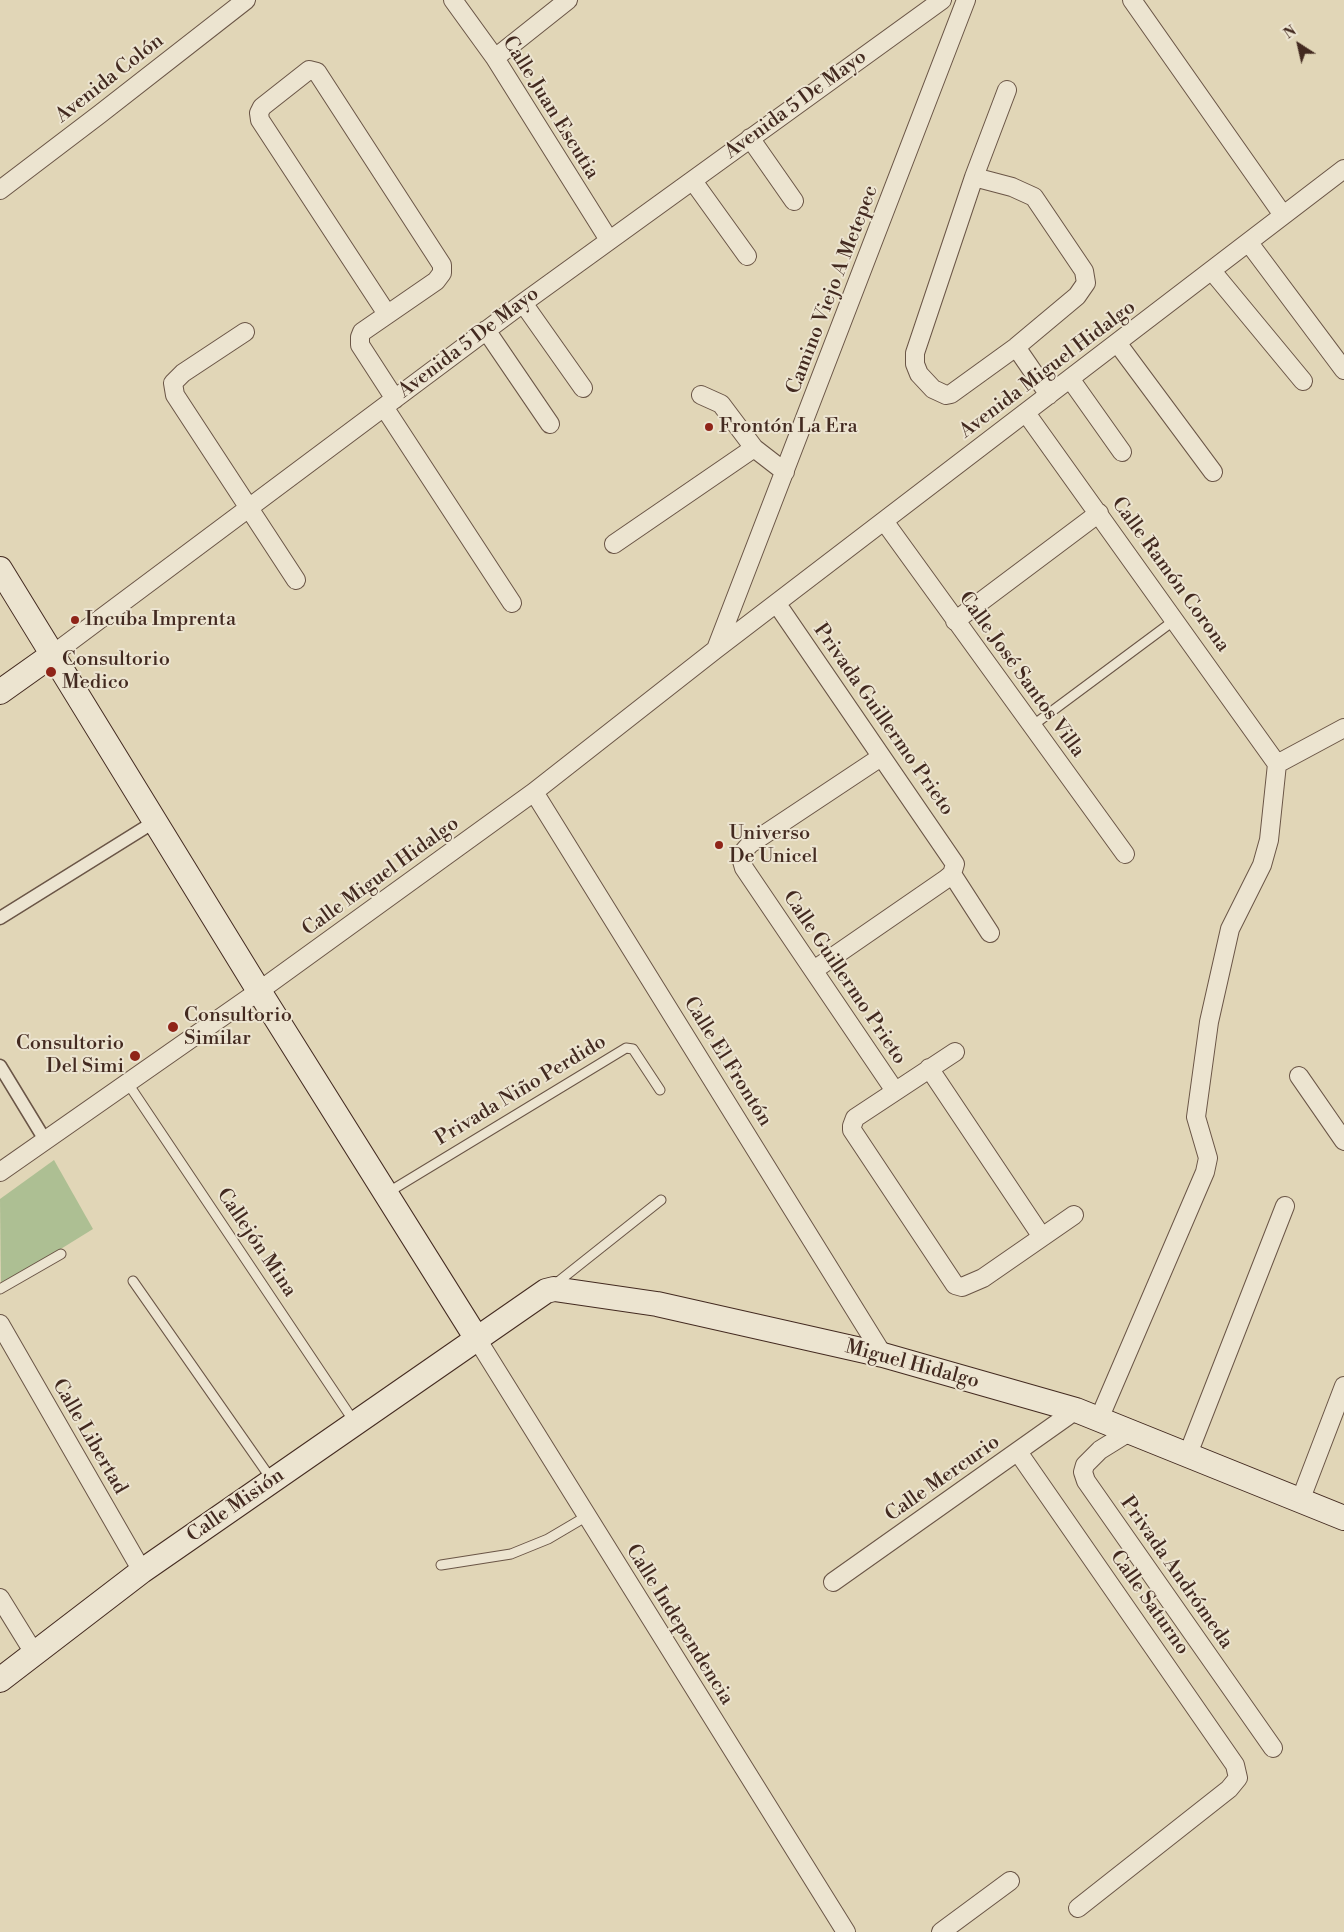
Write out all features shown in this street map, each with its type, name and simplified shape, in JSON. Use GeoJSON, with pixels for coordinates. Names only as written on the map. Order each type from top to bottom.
{"type":"FeatureCollection","features":[{"type":"Feature","properties":{"kind":"main road"},"geometry":{"type":"LineString","coordinates":[[0,569],[258,991],[387,1193],[477,1339],[546,1291]]}},
{"type":"Feature","properties":{"kind":"main road","name":"Avenida 5 De Mayo"},"geometry":{"type":"LineString","coordinates":[[0,692],[52,655]]}},
{"type":"Feature","properties":{"kind":"main road","name":"Miguel Hidalgo"},"geometry":{"type":"LineString","coordinates":[[546,1291],[562,1290],[657,1304],[883,1355],[1076,1410],[1344,1518]]}},
{"type":"Feature","properties":{"kind":"main road","name":"Calle Misión"},"geometry":{"type":"LineString","coordinates":[[0,1680],[142,1571],[477,1339]]}},
{"type":"Feature","properties":{"kind":"street","name":"Avenida Colón"},"geometry":{"type":"LineString","coordinates":[[0,190],[246,0]]}},
{"type":"Feature","properties":{"kind":"street","name":"Calle Juan Escutia"},"geometry":{"type":"LineString","coordinates":[[453,0],[495,58],[608,240]]}},
{"type":"Feature","properties":{"kind":"street"},"geometry":{"type":"LineString","coordinates":[[495,58],[568,0]]}},
{"type":"Feature","properties":{"kind":"street","name":"Avenida 5 De Mayo"},"geometry":{"type":"LineString","coordinates":[[52,655],[608,240],[693,181],[942,0]]}},
{"type":"Feature","properties":{"kind":"street","name":"Camino Viejo A Metepec"},"geometry":{"type":"LineString","coordinates":[[715,650],[786,472],[966,0]]}},
{"type":"Feature","properties":{"kind":"street"},"geometry":{"type":"LineString","coordinates":[[1132,0],[1283,215]]}},
{"type":"Feature","properties":{"kind":"street"},"geometry":{"type":"LineString","coordinates":[[387,314],[260,120],[259,113],[262,106],[309,70],[317,72],[442,265],[442,273],[436,281],[362,332],[359,341],[389,403],[512,603]]}},
{"type":"Feature","properties":{"kind":"street"},"geometry":{"type":"LineString","coordinates":[[974,178],[1012,187],[1034,197],[1086,277],[1086,283],[1077,296],[1016,347],[951,394],[938,393],[919,374],[915,364],[918,341],[974,178],[1007,90]]}},
{"type":"Feature","properties":{"kind":"street"},"geometry":{"type":"LineString","coordinates":[[750,138],[794,201]]}},
{"type":"Feature","properties":{"kind":"street","name":"Avenida Miguel Hidalgo"},"geometry":{"type":"LineString","coordinates":[[777,604],[884,520],[1071,380],[1344,169]]}},
{"type":"Feature","properties":{"kind":"street"},"geometry":{"type":"LineString","coordinates":[[693,181],[747,256]]}},
{"type":"Feature","properties":{"kind":"street"},"geometry":{"type":"LineString","coordinates":[[1249,243],[1344,370]]}},
{"type":"Feature","properties":{"kind":"street"},"geometry":{"type":"LineString","coordinates":[[1212,271],[1304,381]]}},
{"type":"Feature","properties":{"kind":"street"},"geometry":{"type":"LineString","coordinates":[[524,302],[583,388]]}},
{"type":"Feature","properties":{"kind":"street"},"geometry":{"type":"LineString","coordinates":[[486,330],[550,424]]}},
{"type":"Feature","properties":{"kind":"street"},"geometry":{"type":"LineString","coordinates":[[245,332],[183,373],[173,383],[175,395],[296,580]]}},
{"type":"Feature","properties":{"kind":"street"},"geometry":{"type":"LineString","coordinates":[[1118,344],[1213,472]]}},
{"type":"Feature","properties":{"kind":"street"},"geometry":{"type":"LineString","coordinates":[[1016,347],[1049,395]]}},
{"type":"Feature","properties":{"kind":"street"},"geometry":{"type":"LineString","coordinates":[[1071,380],[1122,452]]}},
{"type":"Feature","properties":{"kind":"street"},"geometry":{"type":"LineString","coordinates":[[702,395],[717,401],[725,408],[754,448],[786,472]]}},
{"type":"Feature","properties":{"kind":"street","name":"Calle Ramón Corona"},"geometry":{"type":"LineString","coordinates":[[1026,413],[1176,620],[1277,764]]}},
{"type":"Feature","properties":{"kind":"street"},"geometry":{"type":"LineString","coordinates":[[614,544],[754,448]]}},
{"type":"Feature","properties":{"kind":"street"},"geometry":{"type":"LineString","coordinates":[[955,621],[1099,513]]}},
{"type":"Feature","properties":{"kind":"street","name":"Calle José Santos Villa"},"geometry":{"type":"LineString","coordinates":[[884,520],[955,621],[1125,854]]}},
{"type":"Feature","properties":{"kind":"street","name":"Calle Miguel Hidalgo"},"geometry":{"type":"LineString","coordinates":[[0,1172],[258,991],[534,792],[715,650],[777,604]]}},
{"type":"Feature","properties":{"kind":"street","name":"Privada Guillermo Prieto"},"geometry":{"type":"LineString","coordinates":[[777,604],[953,866],[990,933]]}},
{"type":"Feature","properties":{"kind":"street"},"geometry":{"type":"LineString","coordinates":[[1099,1419],[1206,1172],[1208,1158],[1196,1116],[1209,1022],[1230,929],[1262,865],[1269,840],[1277,764],[1344,728]]}},
{"type":"Feature","properties":{"kind":"street","name":"Calle Guillermo Prieto"},"geometry":{"type":"LineString","coordinates":[[881,757],[750,844],[744,851],[744,868],[895,1091]]}},
{"type":"Feature","properties":{"kind":"street","name":"Calle El Frontón"},"geometry":{"type":"LineString","coordinates":[[534,792],[883,1355]]}},
{"type":"Feature","properties":{"kind":"street"},"geometry":{"type":"LineString","coordinates":[[0,918],[154,822]]}},
{"type":"Feature","properties":{"kind":"street"},"geometry":{"type":"LineString","coordinates":[[814,970],[953,866]]}},
{"type":"Feature","properties":{"kind":"street"},"geometry":{"type":"LineString","coordinates":[[955,1052],[928,1068],[855,1118],[852,1130],[955,1285],[969,1285],[983,1278],[1074,1215]]}},
{"type":"Feature","properties":{"kind":"street"},"geometry":{"type":"LineString","coordinates":[[0,1066],[45,1140]]}},
{"type":"Feature","properties":{"kind":"street"},"geometry":{"type":"LineString","coordinates":[[928,1068],[1042,1237]]}},
{"type":"Feature","properties":{"kind":"street"},"geometry":{"type":"LineString","coordinates":[[1300,1076],[1344,1141]]}},
{"type":"Feature","properties":{"kind":"street"},"geometry":{"type":"LineString","coordinates":[[1188,1454],[1285,1206]]}},
{"type":"Feature","properties":{"kind":"street","name":"Calle Libertad"},"geometry":{"type":"LineString","coordinates":[[0,1324],[142,1571]]}},
{"type":"Feature","properties":{"kind":"street","name":"Calle Independencia"},"geometry":{"type":"LineString","coordinates":[[477,1339],[846,1932]]}},
{"type":"Feature","properties":{"kind":"street"},"geometry":{"type":"LineString","coordinates":[[1300,1501],[1344,1386]]}},
{"type":"Feature","properties":{"kind":"street","name":"Calle Mercurio"},"geometry":{"type":"LineString","coordinates":[[833,1582],[1076,1410]]}},
{"type":"Feature","properties":{"kind":"street","name":"Privada Andrómeda"},"geometry":{"type":"LineString","coordinates":[[1129,1432],[1100,1450],[1085,1465],[1083,1472],[1086,1481],[1273,1748]]}},
{"type":"Feature","properties":{"kind":"street","name":"Calle Saturno"},"geometry":{"type":"LineString","coordinates":[[1018,1452],[1235,1765],[1238,1778],[1236,1782],[1078,1908]]}},
{"type":"Feature","properties":{"kind":"street"},"geometry":{"type":"LineString","coordinates":[[0,1598],[34,1653]]}},
{"type":"Feature","properties":{"kind":"street"},"geometry":{"type":"LineString","coordinates":[[941,1932],[1010,1881]]}},
{"type":"Feature","properties":{"kind":"lane"},"geometry":{"type":"LineString","coordinates":[[1032,726],[1176,620]]}},
{"type":"Feature","properties":{"kind":"lane","name":"Privada Niño Perdido"},"geometry":{"type":"LineString","coordinates":[[387,1193],[626,1048],[636,1052],[660,1090]]}},
{"type":"Feature","properties":{"kind":"lane","name":"Callejón Mina"},"geometry":{"type":"LineString","coordinates":[[127,1082],[355,1424]]}},
{"type":"Feature","properties":{"kind":"lane"},"geometry":{"type":"LineString","coordinates":[[546,1291],[661,1200]]}},
{"type":"Feature","properties":{"kind":"lane"},"geometry":{"type":"LineString","coordinates":[[0,1289],[61,1254]]}},
{"type":"Feature","properties":{"kind":"lane"},"geometry":{"type":"LineString","coordinates":[[133,1281],[272,1480]]}},
{"type":"Feature","properties":{"kind":"lane"},"geometry":{"type":"LineString","coordinates":[[440,1564],[511,1554],[548,1539],[586,1516]]}},
{"type":"Feature","properties":{"kind":"green space"},"geometry":{"type":"Polygon","coordinates":[[[54,1160],[93,1229],[1,1286],[0,1199],[54,1160]]]}},
{"type":"Feature","properties":{"kind":"place","name":"Frontón La Era"},"geometry":{"type":"Point","coordinates":[709,427]}},
{"type":"Feature","properties":{"kind":"place","name":"Incuba Imprenta"},"geometry":{"type":"Point","coordinates":[75,620]}},
{"type":"Feature","properties":{"kind":"place","name":"Consultorio Medico"},"geometry":{"type":"Point","coordinates":[51,672]}},
{"type":"Feature","properties":{"kind":"place","name":"Universo De Unicel"},"geometry":{"type":"Point","coordinates":[719,845]}},
{"type":"Feature","properties":{"kind":"place","name":"Consultorio Similar"},"geometry":{"type":"Point","coordinates":[173,1027]}},
{"type":"Feature","properties":{"kind":"place","name":"Consultorio Del Simi"},"geometry":{"type":"Point","coordinates":[135,1056]}}]}
